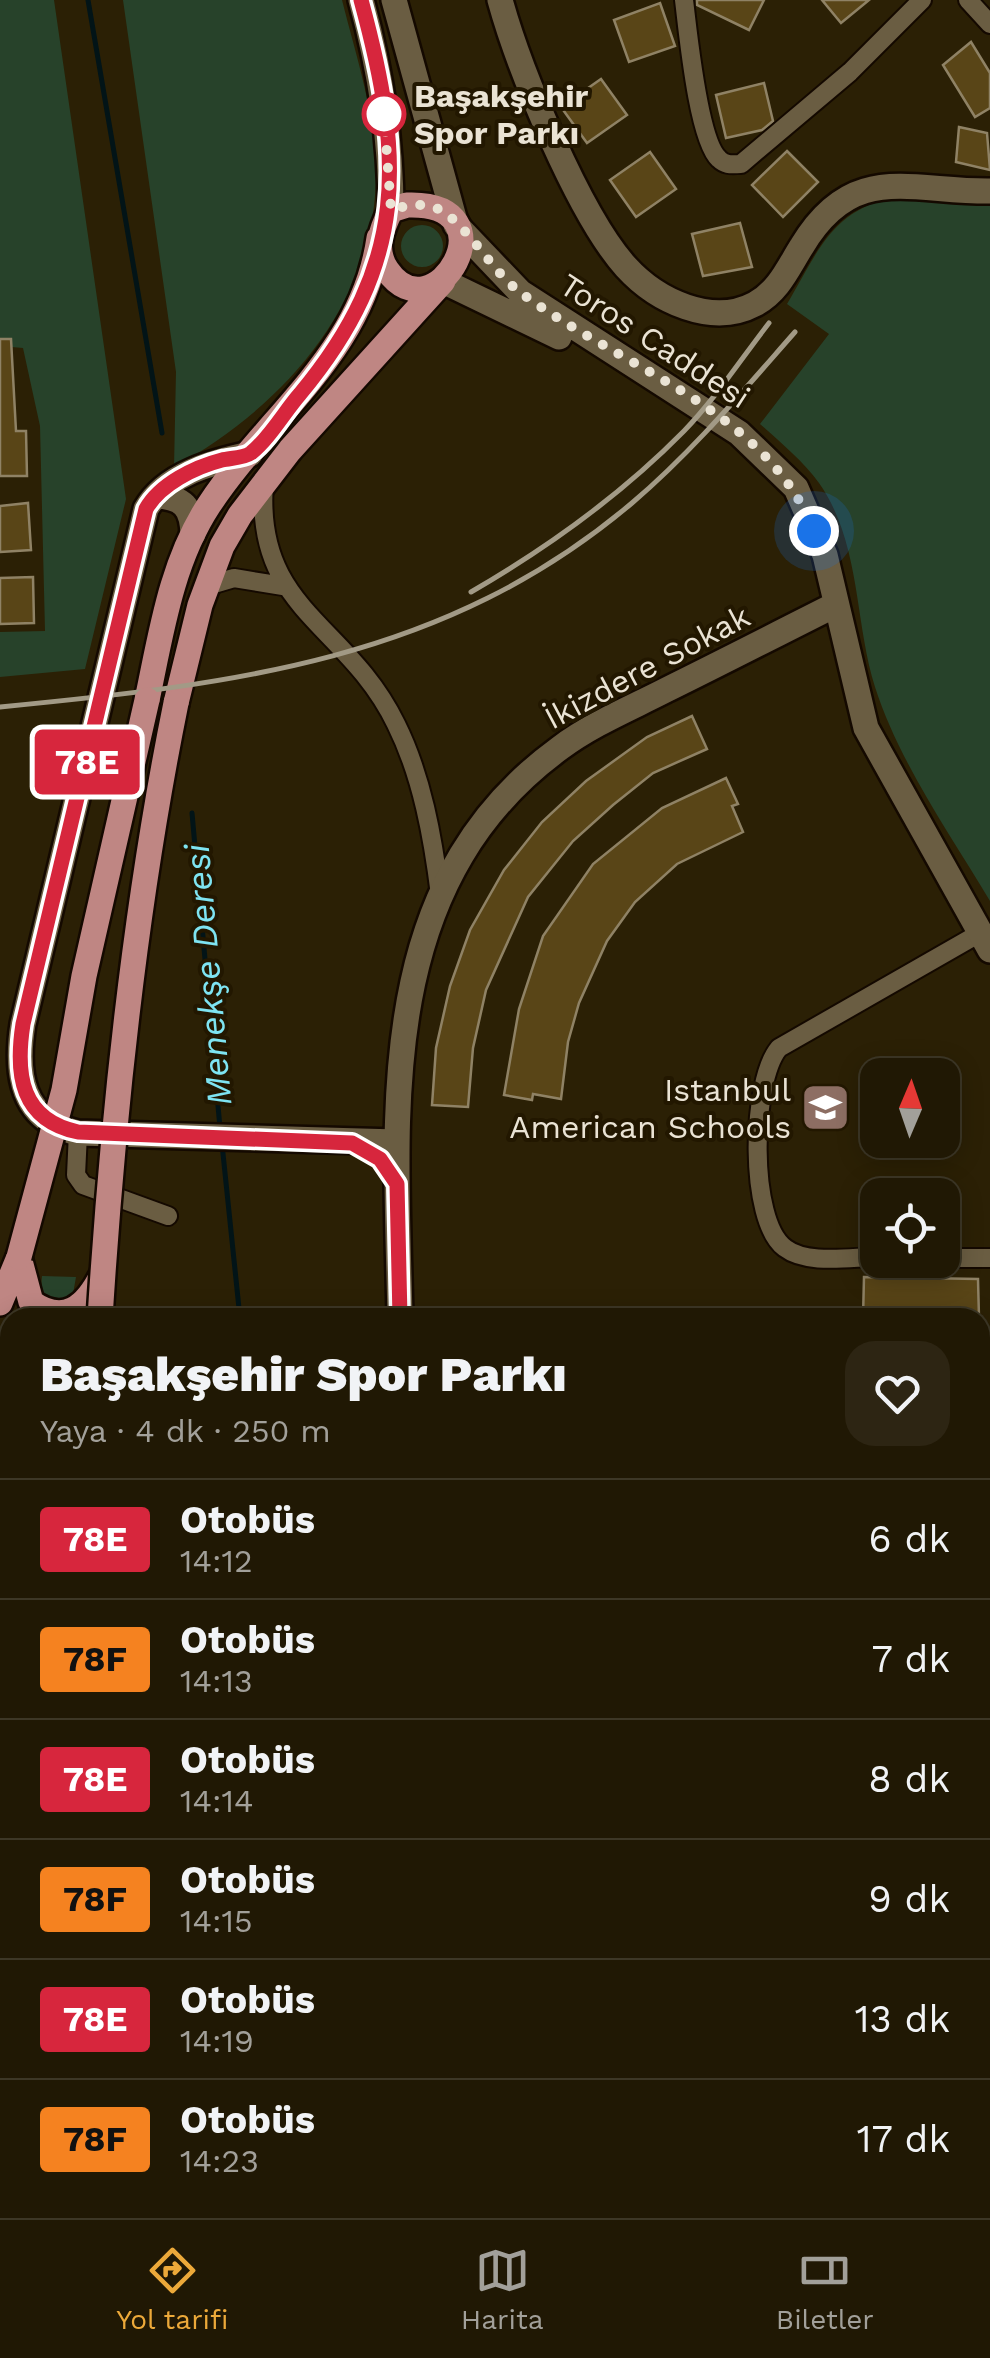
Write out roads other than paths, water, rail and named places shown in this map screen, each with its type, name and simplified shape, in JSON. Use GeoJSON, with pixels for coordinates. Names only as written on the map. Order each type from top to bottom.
{"type":"FeatureCollection","features":[{"type":"Feature","properties":{"kind":"main road"},"geometry":{"type":"LineString","coordinates":[[0,1303],[19,1257],[60,1105],[168,601],[193,534],[208,506],[348,332],[370,286],[379,238],[391,210],[406,205],[436,208],[456,225],[461,237],[459,262],[264,482],[222,546],[207,586],[176,704],[133,970],[100,1308]]}},
{"type":"Feature","properties":{"kind":"main road"},"geometry":{"type":"LineString","coordinates":[[379,238],[383,265],[392,276],[417,288],[443,281]]}},
{"type":"Feature","properties":{"kind":"main road"},"geometry":{"type":"LineString","coordinates":[[19,1257],[31,1302],[39,1308]]}},
{"type":"Feature","properties":{"kind":"main road"},"geometry":{"type":"LineString","coordinates":[[78,1308],[102,1275]]}},
{"type":"Feature","properties":{"kind":"street"},"geometry":{"type":"LineString","coordinates":[[360,0],[374,50],[386,126],[391,210]]}},
{"type":"Feature","properties":{"kind":"street"},"geometry":{"type":"LineString","coordinates":[[394,0],[456,225]]}},
{"type":"Feature","properties":{"kind":"street"},"geometry":{"type":"LineString","coordinates":[[500,0],[516,55],[600,230],[640,280],[695,310],[717,314],[751,306],[774,293],[807,237],[842,198],[887,184],[990,191]]}},
{"type":"Feature","properties":{"kind":"street"},"geometry":{"type":"LineString","coordinates":[[684,0],[701,112],[716,158],[728,164],[741,164],[837,84],[922,0]]}},
{"type":"Feature","properties":{"kind":"street"},"geometry":{"type":"LineString","coordinates":[[968,0],[990,24]]}},
{"type":"Feature","properties":{"kind":"street","name":"Toros Caddesi"},"geometry":{"type":"LineString","coordinates":[[456,225],[520,292],[739,433],[782,472],[809,517],[825,556],[866,728],[878,756],[985,942]]}},
{"type":"Feature","properties":{"kind":"street","name":"Toros Caddesi"},"geometry":{"type":"LineString","coordinates":[[443,281],[547,329],[713,432],[764,470],[809,517]]}},
{"type":"Feature","properties":{"kind":"street"},"geometry":{"type":"LineString","coordinates":[[250,454],[202,466],[156,496],[146,509],[18,1051],[19,1077],[28,1102],[42,1119],[78,1132],[396,1142]]}},
{"type":"Feature","properties":{"kind":"street"},"geometry":{"type":"LineString","coordinates":[[264,482],[264,538],[283,586],[372,684],[396,724],[426,813],[440,896]]}},
{"type":"Feature","properties":{"kind":"street"},"geometry":{"type":"LineString","coordinates":[[156,496],[178,498],[191,510],[193,534]]}},
{"type":"Feature","properties":{"kind":"street"},"geometry":{"type":"LineString","coordinates":[[207,586],[234,578],[283,586]]}},
{"type":"Feature","properties":{"kind":"street","name":"İkizdere Sokak"},"geometry":{"type":"LineString","coordinates":[[400,1308],[396,1095],[410,986],[440,896],[486,822],[538,765],[563,745],[835,605]]}},
{"type":"Feature","properties":{"kind":"street"},"geometry":{"type":"LineString","coordinates":[[860,1257],[808,1256],[787,1250],[774,1237],[766,1220],[761,1186],[758,1134],[764,1076],[778,1048],[985,942]]}},
{"type":"Feature","properties":{"kind":"street"},"geometry":{"type":"LineString","coordinates":[[344,1143],[378,1128],[396,1095]]}},
{"type":"Feature","properties":{"kind":"street"},"geometry":{"type":"LineString","coordinates":[[78,1132],[76,1175],[84,1185],[168,1216]]}},
{"type":"Feature","properties":{"kind":"street"},"geometry":{"type":"LineString","coordinates":[[344,1143],[380,1159],[397,1184]]}},
{"type":"Feature","properties":{"kind":"street"},"geometry":{"type":"LineString","coordinates":[[960,1258],[990,1258]]}},
{"type":"Feature","properties":{"kind":"waterway","name":"Menekşe Deresi"},"geometry":{"type":"LineString","coordinates":[[88,0],[162,433]]}},
{"type":"Feature","properties":{"kind":"waterway","name":"Menekşe Deresi"},"geometry":{"type":"LineString","coordinates":[[192,813],[220,1128]]}},
{"type":"Feature","properties":{"kind":"waterway","name":"Menekşe Deresi"},"geometry":{"type":"LineString","coordinates":[[222,1144],[239,1308]]}},
{"type":"Feature","properties":{"kind":"railway"},"geometry":{"type":"LineString","coordinates":[[471,592],[583,519],[635,477],[706,406],[769,323]]}},
{"type":"Feature","properties":{"kind":"railway"},"geometry":{"type":"LineString","coordinates":[[0,707],[171,688],[334,656],[412,631],[487,598],[561,556],[632,503],[696,442],[795,332]]}},
{"type":"Feature","properties":{"kind":"place","name":"Başakşehir Spor Parkı"},"geometry":{"type":"Point","coordinates":[384,114]}},
{"type":"Feature","properties":{"kind":"place","name":"Istanbul American Schools"},"geometry":{"type":"Point","coordinates":[826,1108]}}]}
